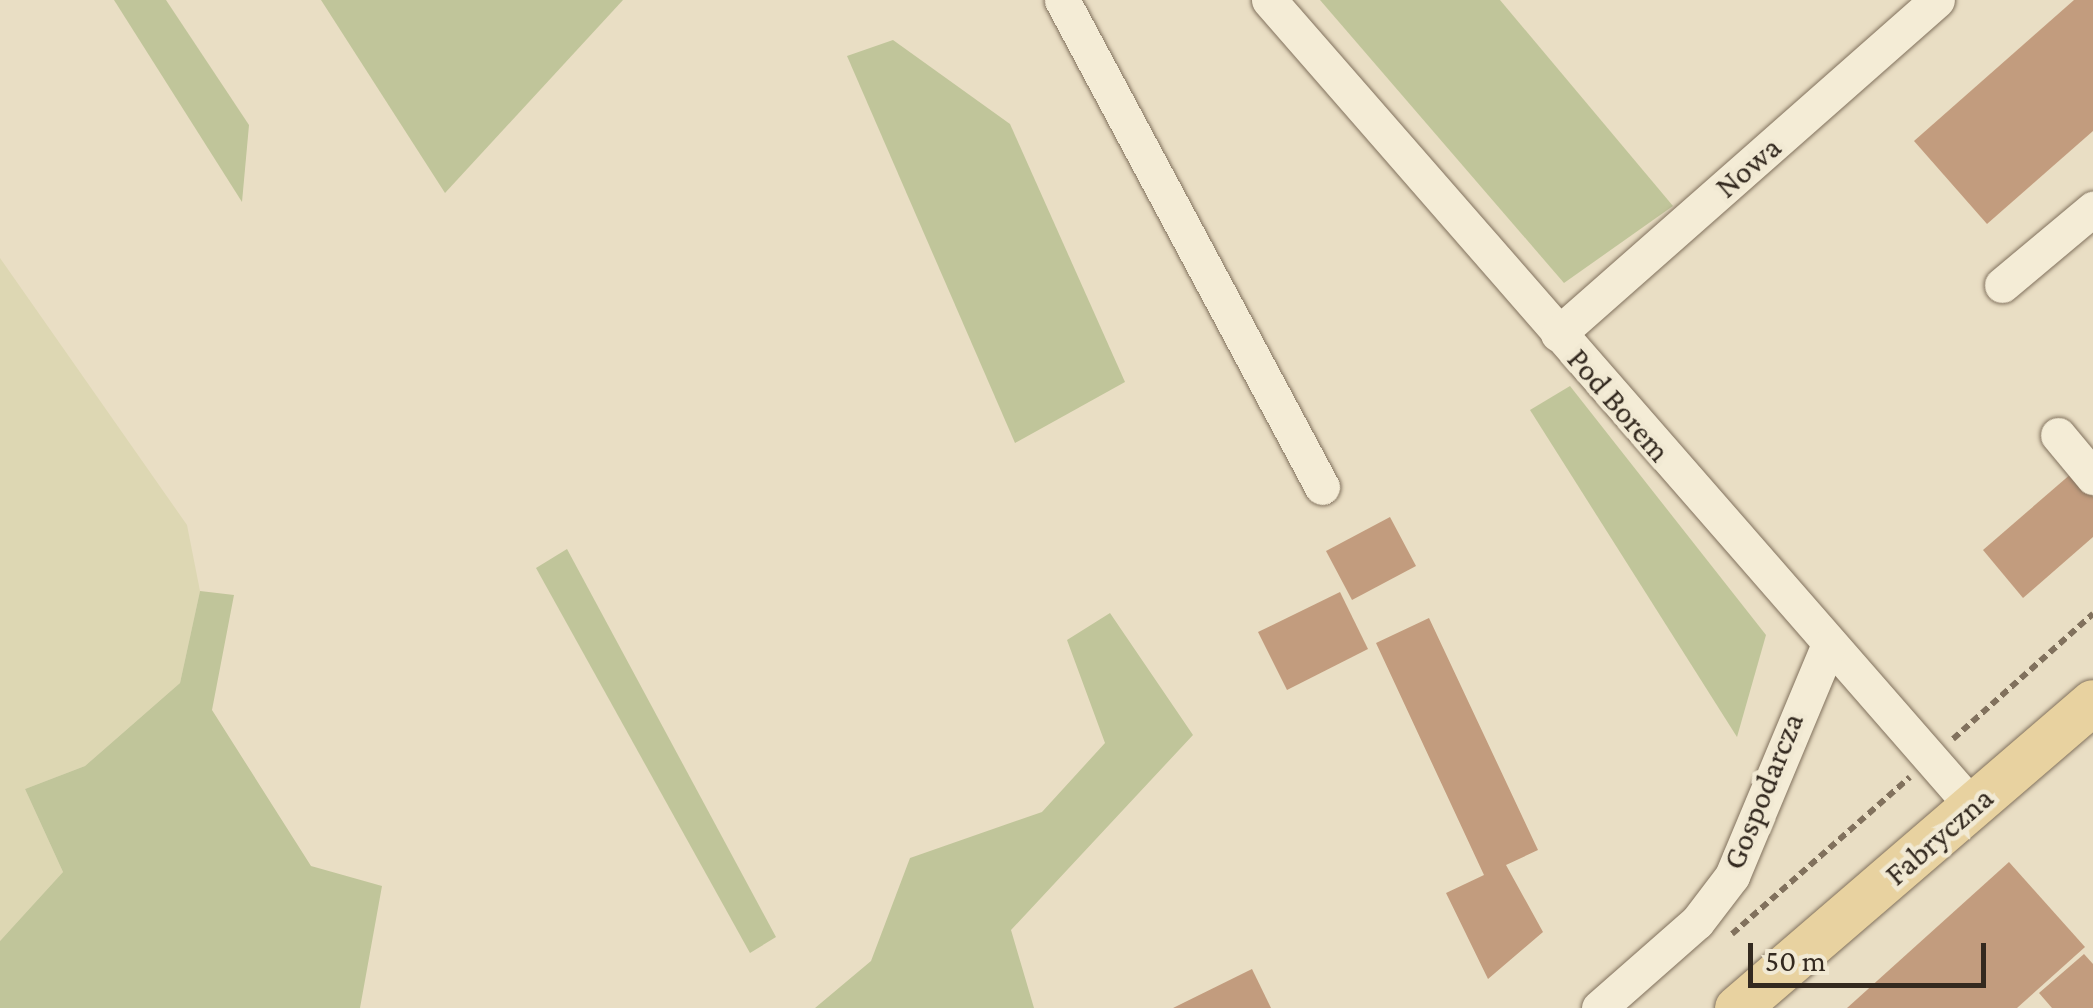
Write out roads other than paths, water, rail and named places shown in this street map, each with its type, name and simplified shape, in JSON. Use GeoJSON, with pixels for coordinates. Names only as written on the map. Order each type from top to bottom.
{"type":"FeatureCollection","features":[{"type":"Feature","properties":{"kind":"main road","name":"Fabryczna"},"geometry":{"type":"LineString","coordinates":[[1737,1008],[2093,702]]}},
{"type":"Feature","properties":{"kind":"street"},"geometry":{"type":"LineString","coordinates":[[1062,0],[1322,487]]}},
{"type":"Feature","properties":{"kind":"street","name":"Pod Borem"},"geometry":{"type":"LineString","coordinates":[[1268,0],[1828,646],[1973,807]]}},
{"type":"Feature","properties":{"kind":"street","name":"Nowa"},"geometry":{"type":"LineString","coordinates":[[1558,334],[1937,0]]}},
{"type":"Feature","properties":{"kind":"street"},"geometry":{"type":"LineString","coordinates":[[2002,284],[2093,209]]}},
{"type":"Feature","properties":{"kind":"street"},"geometry":{"type":"LineString","coordinates":[[2058,435],[2093,476]]}},
{"type":"Feature","properties":{"kind":"street","name":"Gospodarcza"},"geometry":{"type":"LineString","coordinates":[[1599,1008],[1697,922],[1732,876],[1828,646]]}}]}
